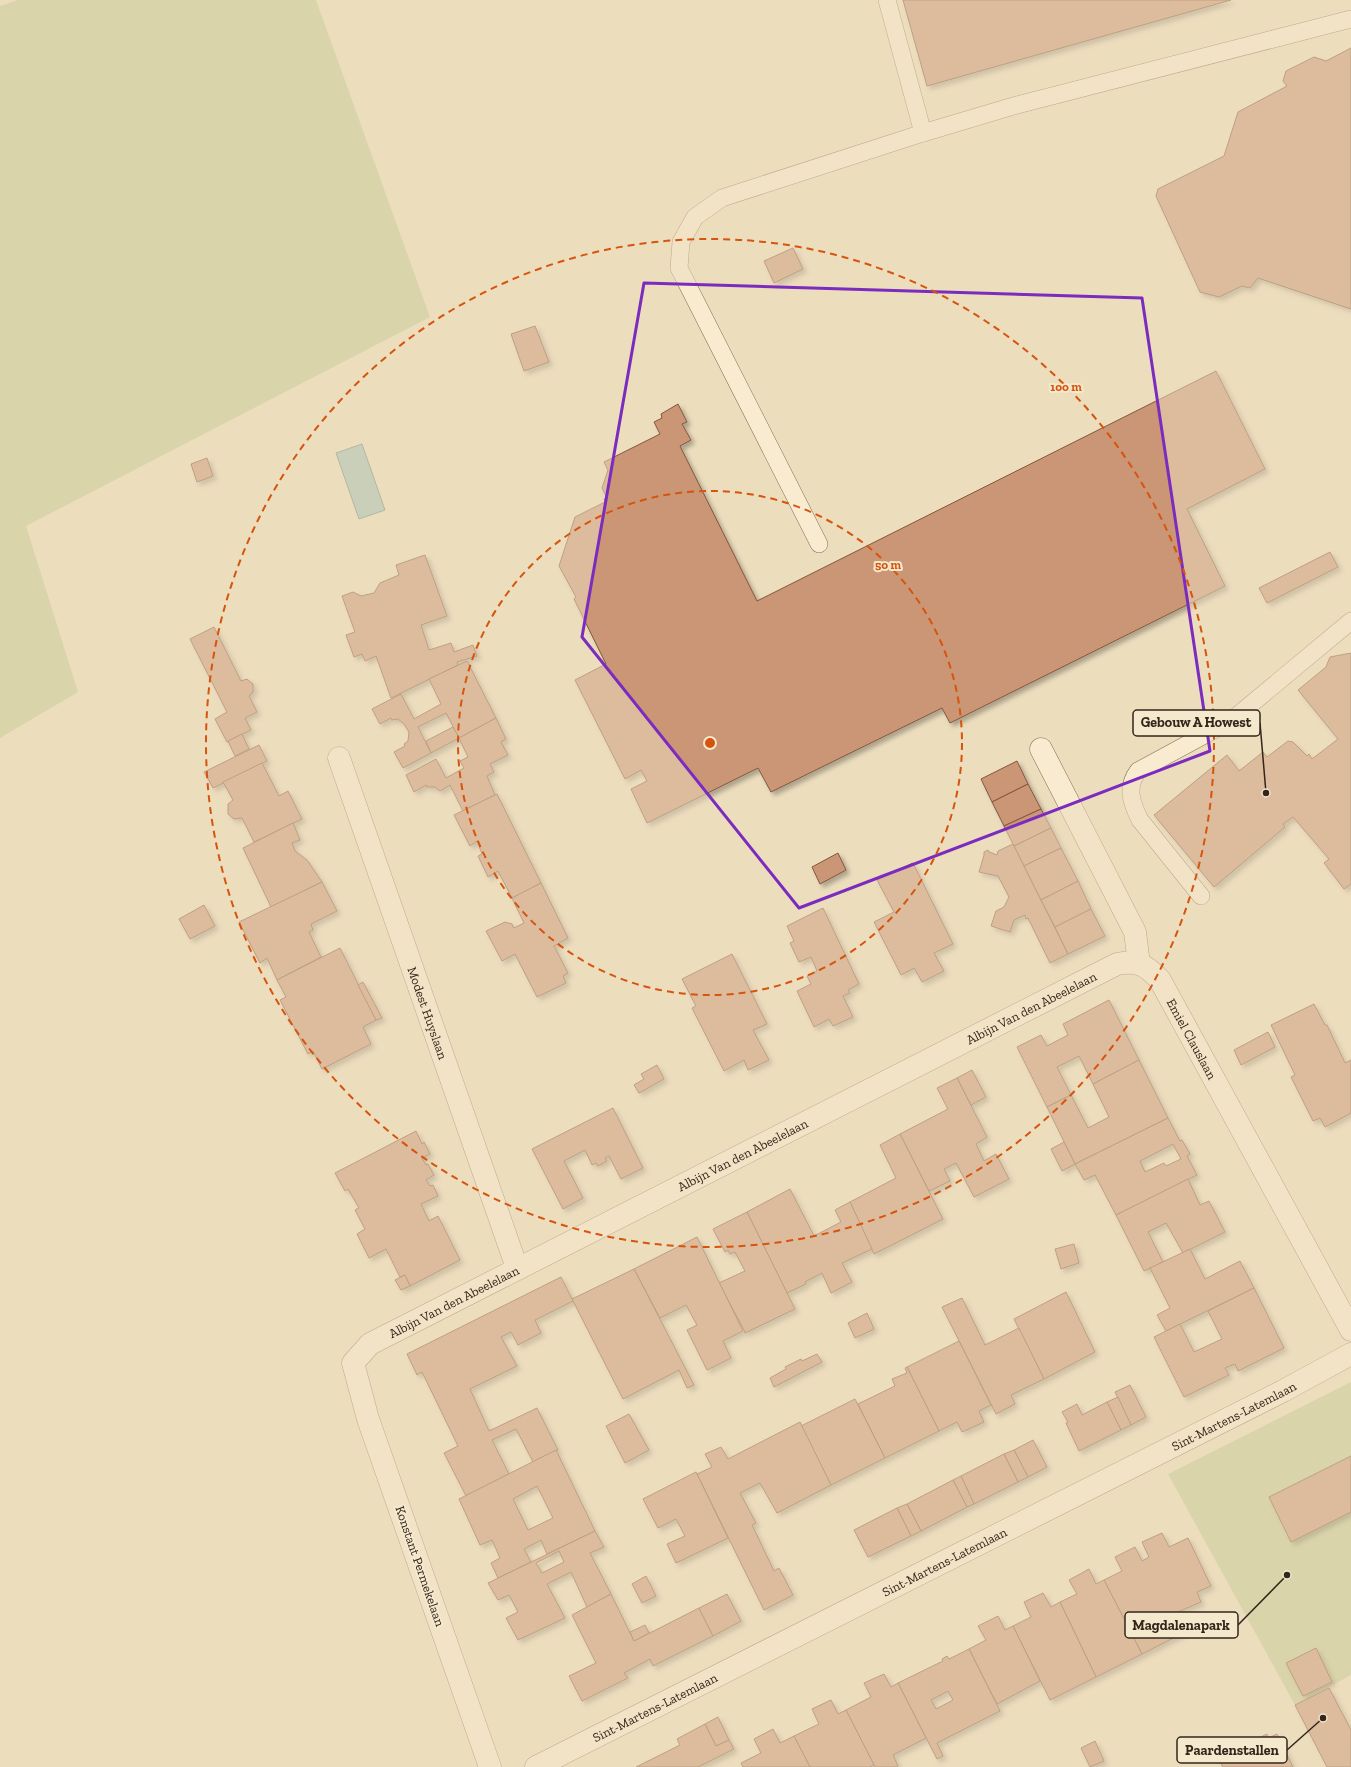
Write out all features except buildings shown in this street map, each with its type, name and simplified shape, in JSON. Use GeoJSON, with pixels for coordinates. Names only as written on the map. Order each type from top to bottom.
{"type":"FeatureCollection","features":[{"type":"Feature","properties":{"kind":"street"},"geometry":{"type":"LineString","coordinates":[[1041,749],[1136,932],[1139,964]]}},
{"type":"Feature","properties":{"kind":"street","name":"Modest Huyslaan"},"geometry":{"type":"LineString","coordinates":[[339,758],[518,1268]]}},
{"type":"Feature","properties":{"kind":"street","name":"Albijn Van den Abeelelaan"},"geometry":{"type":"LineString","coordinates":[[353,1364],[370,1344],[518,1268],[1117,964],[1129,962],[1139,964]]}},
{"type":"Feature","properties":{"kind":"street","name":"Emiel Clauslaan"},"geometry":{"type":"LineString","coordinates":[[1139,964],[1150,969],[1160,980],[1351,1330]]}},
{"type":"Feature","properties":{"kind":"street","name":"Sint-Martens-Latemlaan"},"geometry":{"type":"LineString","coordinates":[[536,1767],[1283,1391],[1351,1354]]}},
{"type":"Feature","properties":{"kind":"street","name":"Konstant Permekelaan"},"geometry":{"type":"LineString","coordinates":[[353,1364],[368,1419],[490,1767]]}},
{"type":"Feature","properties":{"kind":"lane"},"geometry":{"type":"LineString","coordinates":[[887,0],[923,133]]}},
{"type":"Feature","properties":{"kind":"lane"},"geometry":{"type":"LineString","coordinates":[[819,544],[679,268],[681,242],[695,217],[722,198],[923,133],[1017,106],[1351,19]]}},
{"type":"Feature","properties":{"kind":"lane"},"geometry":{"type":"LineString","coordinates":[[1201,896],[1140,820],[1132,806],[1132,779],[1138,771],[1232,720],[1351,621]]}},
{"type":"Feature","properties":{"kind":"highlighted area"},"geometry":{"type":"Polygon","coordinates":[[[644,283],[1142,298],[1210,751],[799,908],[582,637],[644,283]]]}},
{"type":"Feature","properties":{"kind":"green space"},"geometry":{"type":"Polygon","coordinates":[[[18,0],[316,0],[430,317],[26,526],[78,692],[0,738],[0,6],[18,0]]]}},
{"type":"Feature","properties":{"kind":"green space"},"geometry":{"type":"Polygon","coordinates":[[[1351,1382],[1351,1675],[1295,1705],[1168,1474],[1351,1382]]]}},
{"type":"Feature","properties":{"kind":"water"},"geometry":{"type":"Polygon","coordinates":[[[362,444],[385,510],[359,519],[336,453],[362,444]]]}},
{"type":"Feature","properties":{"kind":"place","name":"Gebouw A Howest"},"geometry":{"type":"Point","coordinates":[1266,793]}},
{"type":"Feature","properties":{"kind":"place","name":"Magdalenapark"},"geometry":{"type":"Point","coordinates":[1287,1575]}},
{"type":"Feature","properties":{"kind":"place","name":"Paardenstallen"},"geometry":{"type":"Point","coordinates":[1323,1718]}}]}
